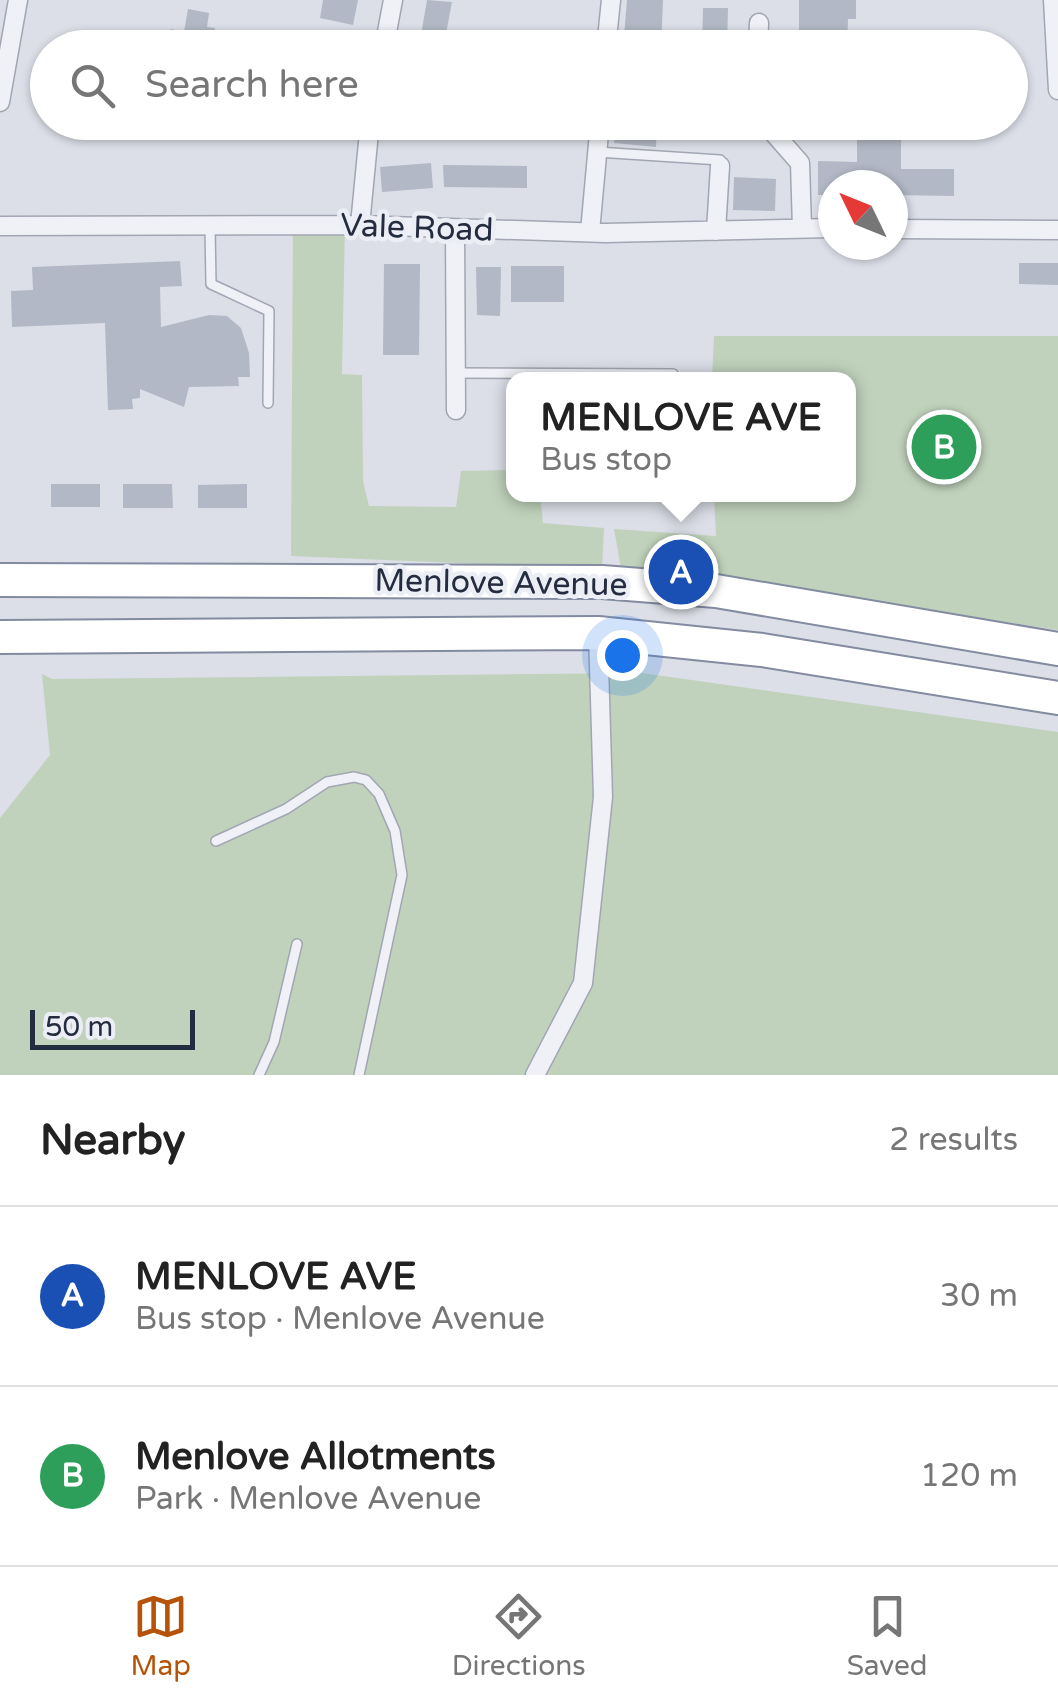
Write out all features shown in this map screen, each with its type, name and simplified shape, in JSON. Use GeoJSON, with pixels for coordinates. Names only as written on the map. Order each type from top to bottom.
{"type":"FeatureCollection","features":[{"type":"Feature","properties":{"kind":"highway","name":"Menlove Avenue"},"geometry":{"type":"LineString","coordinates":[[0,580],[602,582],[716,591],[1058,648]]}},
{"type":"Feature","properties":{"kind":"highway"},"geometry":{"type":"LineString","coordinates":[[598,633],[602,582]]}},
{"type":"Feature","properties":{"kind":"highway","name":"Menlove Avenue"},"geometry":{"type":"LineString","coordinates":[[0,637],[598,633],[762,650],[1058,698]]}},
{"type":"Feature","properties":{"kind":"street"},"geometry":{"type":"LineString","coordinates":[[0,102],[18,0]]}},
{"type":"Feature","properties":{"kind":"street"},"geometry":{"type":"LineString","coordinates":[[387,30],[393,0]]}},
{"type":"Feature","properties":{"kind":"street"},"geometry":{"type":"LineString","coordinates":[[608,30],[610,0]]}},
{"type":"Feature","properties":{"kind":"street"},"geometry":{"type":"LineString","coordinates":[[1053,0],[1058,90]]}},
{"type":"Feature","properties":{"kind":"street"},"geometry":{"type":"LineString","coordinates":[[758,23],[758,30]]}},
{"type":"Feature","properties":{"kind":"street"},"geometry":{"type":"LineString","coordinates":[[360,225],[368,140]]}},
{"type":"Feature","properties":{"kind":"street"},"geometry":{"type":"LineString","coordinates":[[590,232],[598,140]]}},
{"type":"Feature","properties":{"kind":"street"},"geometry":{"type":"LineString","coordinates":[[779,140],[800,164],[802,228]]}},
{"type":"Feature","properties":{"kind":"street"},"geometry":{"type":"LineString","coordinates":[[716,231],[720,166]]}},
{"type":"Feature","properties":{"kind":"street","name":"Vale Road"},"geometry":{"type":"LineString","coordinates":[[0,226],[360,225],[590,232],[818,228]]}},
{"type":"Feature","properties":{"kind":"street"},"geometry":{"type":"LineString","coordinates":[[908,228],[1058,230]]}},
{"type":"Feature","properties":{"kind":"street"},"geometry":{"type":"LineString","coordinates":[[455,230],[456,410]]}},
{"type":"Feature","properties":{"kind":"street"},"geometry":{"type":"LineString","coordinates":[[535,1075],[582,983],[602,796],[598,633]]}},
{"type":"Feature","properties":{"kind":"lane"},"geometry":{"type":"LineString","coordinates":[[597,152],[720,160],[720,166]]}},
{"type":"Feature","properties":{"kind":"lane"},"geometry":{"type":"LineString","coordinates":[[210,227],[212,284],[268,311],[268,404]]}},
{"type":"Feature","properties":{"kind":"lane"},"geometry":{"type":"LineString","coordinates":[[455,374],[506,374]]}},
{"type":"Feature","properties":{"kind":"lane"},"geometry":{"type":"LineString","coordinates":[[216,841],[286,809],[327,782],[354,776],[366,780],[379,794],[395,831],[402,875],[359,1075]]}},
{"type":"Feature","properties":{"kind":"lane"},"geometry":{"type":"LineString","coordinates":[[259,1075],[274,1042],[296,944]]}},
{"type":"Feature","properties":{"kind":"green space"},"geometry":{"type":"Polygon","coordinates":[[[293,225],[345,225],[342,374],[362,375],[363,481],[369,506],[456,507],[461,471],[506,470],[506,502],[541,502],[543,523],[604,528],[602,569],[291,556],[293,225]]]}},
{"type":"Feature","properties":{"kind":"green space"},"geometry":{"type":"Polygon","coordinates":[[[714,336],[1058,336],[1058,630],[861,600],[622,574],[614,529],[716,536],[714,502],[856,502],[856,372],[712,372],[714,336]]]}},
{"type":"Feature","properties":{"kind":"green space"},"geometry":{"type":"Polygon","coordinates":[[[642,673],[1058,732],[1058,1075],[0,1075],[0,818],[50,755],[42,674],[52,679],[642,673]]]}},
{"type":"Feature","properties":{"kind":"building"},"geometry":{"type":"Polygon","coordinates":[[[323,0],[358,0],[353,25],[320,18],[323,0]]]}},
{"type":"Feature","properties":{"kind":"building"},"geometry":{"type":"Polygon","coordinates":[[[427,0],[452,2],[447,30],[422,30],[427,0]]]}},
{"type":"Feature","properties":{"kind":"building"},"geometry":{"type":"Polygon","coordinates":[[[627,0],[663,0],[662,30],[624,30],[627,0]]]}},
{"type":"Feature","properties":{"kind":"building"},"geometry":{"type":"Polygon","coordinates":[[[799,0],[856,0],[856,19],[848,19],[848,30],[799,30],[799,0]]]}},
{"type":"Feature","properties":{"kind":"building"},"geometry":{"type":"Polygon","coordinates":[[[703,8],[728,8],[727,30],[702,30],[703,8]]]}},
{"type":"Feature","properties":{"kind":"building"},"geometry":{"type":"Polygon","coordinates":[[[188,9],[209,13],[207,27],[215,28],[215,30],[184,30],[188,9]]]}},
{"type":"Feature","properties":{"kind":"building"},"geometry":{"type":"Polygon","coordinates":[[[614,140],[656,140],[656,147],[614,143],[614,140]]]}},
{"type":"Feature","properties":{"kind":"building"},"geometry":{"type":"Polygon","coordinates":[[[857,140],[901,140],[901,169],[954,169],[954,196],[908,195],[908,170],[818,170],[818,161],[857,162],[857,140]]]}},
{"type":"Feature","properties":{"kind":"building"},"geometry":{"type":"Polygon","coordinates":[[[431,163],[433,188],[382,192],[380,167],[431,163]]]}},
{"type":"Feature","properties":{"kind":"building"},"geometry":{"type":"Polygon","coordinates":[[[443,165],[527,166],[527,188],[444,187],[443,165]]]}},
{"type":"Feature","properties":{"kind":"building"},"geometry":{"type":"Polygon","coordinates":[[[734,177],[776,179],[775,211],[733,210],[734,177]]]}},
{"type":"Feature","properties":{"kind":"building"},"geometry":{"type":"Polygon","coordinates":[[[180,261],[182,286],[160,287],[161,327],[209,315],[227,316],[241,328],[249,353],[250,377],[238,377],[239,386],[189,387],[184,407],[140,389],[140,398],[132,399],[133,409],[108,410],[105,323],[12,327],[11,291],[33,290],[32,267],[180,261]]]}},
{"type":"Feature","properties":{"kind":"building"},"geometry":{"type":"Polygon","coordinates":[[[1019,263],[1058,263],[1058,285],[1019,284],[1019,263]]]}},
{"type":"Feature","properties":{"kind":"building"},"geometry":{"type":"Polygon","coordinates":[[[384,264],[420,264],[419,355],[383,355],[384,264]]]}},
{"type":"Feature","properties":{"kind":"building"},"geometry":{"type":"Polygon","coordinates":[[[511,266],[564,266],[564,302],[511,302],[511,266]]]}},
{"type":"Feature","properties":{"kind":"building"},"geometry":{"type":"Polygon","coordinates":[[[476,267],[501,267],[500,316],[477,315],[476,267]]]}},
{"type":"Feature","properties":{"kind":"building"},"geometry":{"type":"Polygon","coordinates":[[[51,484],[100,484],[100,507],[51,507],[51,484]]]}},
{"type":"Feature","properties":{"kind":"building"},"geometry":{"type":"Polygon","coordinates":[[[123,484],[172,484],[173,508],[123,508],[123,484]]]}},
{"type":"Feature","properties":{"kind":"building"},"geometry":{"type":"Polygon","coordinates":[[[247,484],[247,508],[198,508],[198,485],[247,484]]]}},
{"type":"Feature","properties":{"kind":"place","name":"Menlove Allotments"},"geometry":{"type":"Point","coordinates":[944,447]}},
{"type":"Feature","properties":{"kind":"place","name":"MENLOVE AVE"},"geometry":{"type":"Point","coordinates":[681,572]}}]}
